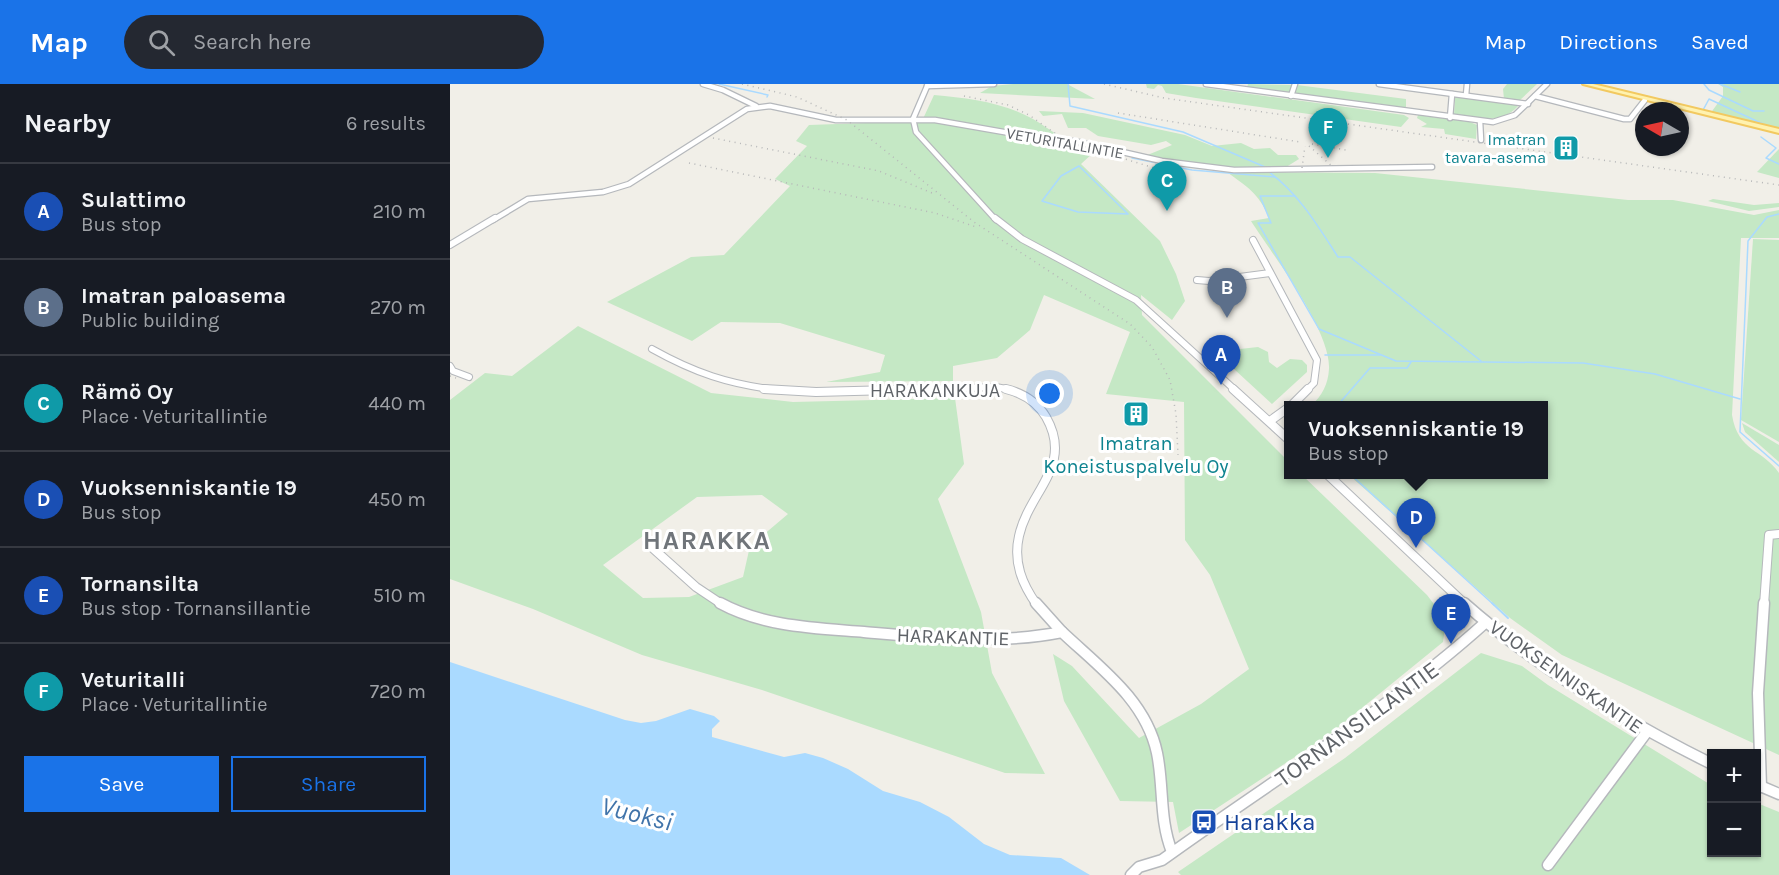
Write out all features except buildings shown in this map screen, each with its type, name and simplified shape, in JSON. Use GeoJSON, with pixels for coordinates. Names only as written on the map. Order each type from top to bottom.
{"type":"FeatureCollection","features":[{"type":"Feature","properties":{"kind":"main road"},"geometry":{"type":"LineString","coordinates":[[1586,84],[1779,131]]}},
{"type":"Feature","properties":{"kind":"street"},"geometry":{"type":"LineString","coordinates":[[703,84],[723,90],[756,106]]}},
{"type":"Feature","properties":{"kind":"street"},"geometry":{"type":"LineString","coordinates":[[994,84],[926,89],[913,119],[916,132],[998,222],[1022,239],[1101,279],[1136,300],[1284,435]]}},
{"type":"Feature","properties":{"kind":"street"},"geometry":{"type":"LineString","coordinates":[[1206,84],[1245,87],[1291,96],[1493,122],[1511,117],[1528,104],[1547,84]]}},
{"type":"Feature","properties":{"kind":"street"},"geometry":{"type":"LineString","coordinates":[[1291,96],[1295,84]]}},
{"type":"Feature","properties":{"kind":"street"},"geometry":{"type":"LineString","coordinates":[[1379,84],[1409,86],[1528,104]]}},
{"type":"Feature","properties":{"kind":"street"},"geometry":{"type":"LineString","coordinates":[[1466,96],[1467,84]]}},
{"type":"Feature","properties":{"kind":"street"},"geometry":{"type":"LineString","coordinates":[[1450,118],[1452,94]]}},
{"type":"Feature","properties":{"kind":"street"},"geometry":{"type":"LineString","coordinates":[[1535,96],[1624,119],[1630,118],[1645,100]]}},
{"type":"Feature","properties":{"kind":"street"},"geometry":{"type":"LineString","coordinates":[[450,244],[528,199],[603,192],[629,184],[736,116],[756,106]]}},
{"type":"Feature","properties":{"kind":"street","name":"VETURITALLINTIE"},"geometry":{"type":"LineString","coordinates":[[756,106],[770,106],[836,120],[942,120],[1061,142],[1074,141],[1115,152],[1222,169],[1295,172],[1432,167]]}},
{"type":"Feature","properties":{"kind":"street"},"geometry":{"type":"LineString","coordinates":[[1480,121],[1481,140]]}},
{"type":"Feature","properties":{"kind":"street"},"geometry":{"type":"LineString","coordinates":[[1253,240],[1317,360],[1314,383],[1296,401]]}},
{"type":"Feature","properties":{"kind":"street"},"geometry":{"type":"LineString","coordinates":[[1197,280],[1209,281],[1270,273]]}},
{"type":"Feature","properties":{"kind":"street","name":"HARAKANKUJA"},"geometry":{"type":"LineString","coordinates":[[652,349],[696,373],[749,387],[800,392],[996,387],[1008,388],[1029,399],[1047,418],[1057,439],[1058,452],[1025,520],[1018,540],[1017,555],[1019,569],[1032,599],[1062,632]]}},
{"type":"Feature","properties":{"kind":"street"},"geometry":{"type":"LineString","coordinates":[[450,366],[453,371],[469,377]]}},
{"type":"Feature","properties":{"kind":"street"},"geometry":{"type":"LineString","coordinates":[[1270,421],[1284,411]]}},
{"type":"Feature","properties":{"kind":"street","name":"VUOKSENNISKANTIE"},"geometry":{"type":"LineString","coordinates":[[1332,479],[1486,622],[1573,687],[1646,733],[1707,762]]}},
{"type":"Feature","properties":{"kind":"street"},"geometry":{"type":"LineString","coordinates":[[1759,749],[1758,693],[1768,541],[1770,536],[1779,534]]}},
{"type":"Feature","properties":{"kind":"street","name":"HARAKANTIE"},"geometry":{"type":"LineString","coordinates":[[647,543],[700,591],[729,608],[750,616],[829,629],[945,640],[1027,639],[1062,632]]}},
{"type":"Feature","properties":{"kind":"street","name":"TORNANSILLANTIE"},"geometry":{"type":"LineString","coordinates":[[1131,875],[1139,867],[1162,860],[1387,707],[1443,663],[1486,622]]}},
{"type":"Feature","properties":{"kind":"street"},"geometry":{"type":"LineString","coordinates":[[1062,632],[1129,697],[1151,731],[1157,753],[1161,826],[1172,852]]}},
{"type":"Feature","properties":{"kind":"street"},"geometry":{"type":"LineString","coordinates":[[1548,865],[1646,733]]}},
{"type":"Feature","properties":{"kind":"street"},"geometry":{"type":"LineString","coordinates":[[1761,787],[1779,794]]}},
{"type":"Feature","properties":{"kind":"green space"},"geometry":{"type":"Polygon","coordinates":[[[1067,84],[1095,99],[980,93],[992,86],[1067,84]]]}},
{"type":"Feature","properties":{"kind":"green space"},"geometry":{"type":"Polygon","coordinates":[[[1146,84],[1178,84],[1404,115],[1409,118],[1401,127],[1166,93],[1162,86],[1158,85],[1154,89],[1147,88],[1146,84]]]}},
{"type":"Feature","properties":{"kind":"green space"},"geometry":{"type":"Polygon","coordinates":[[[1248,84],[1297,85],[1406,99],[1406,110],[1247,87],[1248,84]]]}},
{"type":"Feature","properties":{"kind":"green space"},"geometry":{"type":"Polygon","coordinates":[[[1507,84],[1537,84],[1519,101],[1504,99],[1503,89],[1507,84]]]}},
{"type":"Feature","properties":{"kind":"green space"},"geometry":{"type":"Polygon","coordinates":[[[1718,84],[1779,84],[1779,130],[1710,114],[1723,96],[1723,87],[1718,84]]]}},
{"type":"Feature","properties":{"kind":"green space"},"geometry":{"type":"Polygon","coordinates":[[[934,95],[972,99],[1021,113],[1068,142],[1093,153],[1081,164],[1160,241],[1176,274],[1185,301],[1172,320],[1141,295],[1142,315],[1284,457],[1284,479],[1306,479],[1427,595],[1446,620],[1443,642],[1330,734],[1179,833],[1173,802],[1120,801],[1064,701],[1053,654],[1072,666],[1139,738],[1201,704],[1249,669],[1210,575],[1185,540],[1184,402],[1106,394],[1130,332],[1044,295],[1030,330],[997,358],[953,366],[953,381],[826,382],[880,372],[885,355],[780,323],[721,322],[692,341],[607,302],[691,257],[724,255],[790,186],[775,179],[807,146],[796,141],[809,125],[922,121],[934,95]]]}},
{"type":"Feature","properties":{"kind":"green space"},"geometry":{"type":"Polygon","coordinates":[[[1455,96],[1517,104],[1518,106],[1504,116],[1496,118],[1454,115],[1455,96]]]}},
{"type":"Feature","properties":{"kind":"green space"},"geometry":{"type":"Polygon","coordinates":[[[1039,111],[1083,113],[1185,135],[1212,146],[1241,143],[1254,149],[1270,148],[1278,155],[1296,155],[1299,159],[1283,169],[1241,169],[1145,156],[1172,145],[1166,141],[1151,145],[1098,136],[1086,128],[1068,128],[1062,114],[1043,116],[1039,111]]]}},
{"type":"Feature","properties":{"kind":"green space"},"geometry":{"type":"Polygon","coordinates":[[[1418,115],[1470,122],[1477,125],[1476,139],[1445,134],[1444,129],[1421,127],[1427,124],[1417,118],[1418,115]]]}},
{"type":"Feature","properties":{"kind":"green space"},"geometry":{"type":"Polygon","coordinates":[[[1779,149],[1779,178],[1757,172],[1779,149]]]}},
{"type":"Feature","properties":{"kind":"green space"},"geometry":{"type":"Polygon","coordinates":[[[1227,172],[1375,173],[1628,200],[1673,200],[1754,215],[1779,210],[1779,238],[1741,238],[1732,415],[1735,427],[1745,443],[1773,465],[1779,473],[1779,755],[1562,655],[1510,618],[1354,479],[1548,479],[1548,401],[1316,401],[1324,389],[1329,369],[1321,334],[1299,293],[1251,221],[1269,218],[1261,202],[1227,172]]]}},
{"type":"Feature","properties":{"kind":"green space"},"geometry":{"type":"Polygon","coordinates":[[[1713,199],[1754,205],[1779,203],[1779,207],[1749,211],[1708,201],[1713,199]]]}},
{"type":"Feature","properties":{"kind":"green space"},"geometry":{"type":"Polygon","coordinates":[[[1753,239],[1779,240],[1779,442],[1741,420],[1753,239]]]}},
{"type":"Feature","properties":{"kind":"green space"},"geometry":{"type":"Polygon","coordinates":[[[578,326],[711,393],[793,402],[955,398],[964,464],[938,499],[981,612],[992,673],[1045,774],[1005,773],[762,690],[642,655],[533,609],[450,579],[450,400],[485,373],[512,376],[578,326]],[[762,495],[697,497],[603,565],[643,598],[689,597],[743,577],[750,546],[788,514],[762,495]]]}},
{"type":"Feature","properties":{"kind":"green space"},"geometry":{"type":"Polygon","coordinates":[[[1258,347],[1268,352],[1269,362],[1277,368],[1290,359],[1302,360],[1307,365],[1307,372],[1272,404],[1222,358],[1231,350],[1258,347]]]}},
{"type":"Feature","properties":{"kind":"green space"},"geometry":{"type":"Polygon","coordinates":[[[1742,423],[1779,445],[1779,462],[1745,432],[1742,423]]]}},
{"type":"Feature","properties":{"kind":"green space"},"geometry":{"type":"Polygon","coordinates":[[[1481,653],[1522,666],[1548,685],[1707,783],[1707,857],[1761,857],[1761,805],[1779,812],[1779,875],[1181,875],[1178,872],[1345,758],[1481,653]]]}},
{"type":"Feature","properties":{"kind":"water","name":"Vuoksi"},"geometry":{"type":"Polygon","coordinates":[[[450,662],[625,720],[641,723],[656,721],[690,709],[714,716],[720,721],[712,729],[712,737],[784,757],[805,753],[823,758],[848,769],[883,791],[920,802],[949,817],[984,844],[1010,855],[1061,858],[1090,875],[450,875],[450,662]]]}},
{"type":"Feature","properties":{"kind":"waterway"},"geometry":{"type":"LineString","coordinates":[[719,84],[768,95],[767,97]]}},
{"type":"Feature","properties":{"kind":"waterway"},"geometry":{"type":"LineString","coordinates":[[1068,84],[1070,106],[1183,132],[1265,167]]}},
{"type":"Feature","properties":{"kind":"waterway"},"geometry":{"type":"LineString","coordinates":[[1704,84],[1709,90],[1753,111],[1764,111]]}},
{"type":"Feature","properties":{"kind":"waterway"},"geometry":{"type":"LineString","coordinates":[[1720,84],[1740,92]]}},
{"type":"Feature","properties":{"kind":"waterway"},"geometry":{"type":"LineString","coordinates":[[1702,112],[1709,99],[1763,124]]}},
{"type":"Feature","properties":{"kind":"waterway"},"geometry":{"type":"LineString","coordinates":[[1761,137],[1776,148],[1766,158],[1779,164]]}},
{"type":"Feature","properties":{"kind":"waterway"},"geometry":{"type":"LineString","coordinates":[[1132,158],[1192,170],[1275,177]]}},
{"type":"Feature","properties":{"kind":"waterway"},"geometry":{"type":"LineString","coordinates":[[1079,166],[1128,214],[1078,212],[1042,201],[1061,176],[1079,166]]}},
{"type":"Feature","properties":{"kind":"waterway"},"geometry":{"type":"LineString","coordinates":[[1269,172],[1299,200],[1338,257],[1350,257],[1481,361]]}},
{"type":"Feature","properties":{"kind":"waterway"},"geometry":{"type":"LineString","coordinates":[[1295,196],[1260,196],[1271,223],[1258,223],[1319,329],[1396,361],[1583,363],[1655,374],[1740,399]]}},
{"type":"Feature","properties":{"kind":"waterway"},"geometry":{"type":"LineString","coordinates":[[1779,214],[1767,217],[1748,241],[1740,432],[1779,466]]}},
{"type":"Feature","properties":{"kind":"waterway"},"geometry":{"type":"LineString","coordinates":[[1325,355],[1380,355]]}},
{"type":"Feature","properties":{"kind":"waterway"},"geometry":{"type":"LineString","coordinates":[[1341,401],[1370,368],[1407,368],[1411,362]]}},
{"type":"Feature","properties":{"kind":"waterway"},"geometry":{"type":"LineString","coordinates":[[1355,479],[1494,605]]}},
{"type":"Feature","properties":{"kind":"waterway"},"geometry":{"type":"LineString","coordinates":[[1492,603],[1508,618]]}},
{"type":"Feature","properties":{"kind":"railway"},"geometry":{"type":"LineString","coordinates":[[742,84],[797,97],[847,120],[974,222],[1130,324],[1152,347],[1170,380],[1176,414],[1178,455]]}},
{"type":"Feature","properties":{"kind":"railway"},"geometry":{"type":"LineString","coordinates":[[1104,84],[1164,98],[1779,185]]}},
{"type":"Feature","properties":{"kind":"railway"},"geometry":{"type":"LineString","coordinates":[[964,96],[1008,105],[1029,115],[1066,141],[1161,170]]}},
{"type":"Feature","properties":{"kind":"railway"},"geometry":{"type":"LineString","coordinates":[[1118,113],[1300,142]]}},
{"type":"Feature","properties":{"kind":"railway"},"geometry":{"type":"LineString","coordinates":[[713,138],[879,171],[932,193]]}},
{"type":"Feature","properties":{"kind":"railway"},"geometry":{"type":"LineString","coordinates":[[1312,144],[1346,150]]}},
{"type":"Feature","properties":{"kind":"railway"},"geometry":{"type":"LineString","coordinates":[[1302,168],[1305,146]]}},
{"type":"Feature","properties":{"kind":"railway"},"geometry":{"type":"LineString","coordinates":[[1309,146],[1333,167]]}},
{"type":"Feature","properties":{"kind":"railway"},"geometry":{"type":"LineString","coordinates":[[689,163],[935,213],[976,227]]}},
{"type":"Feature","properties":{"kind":"railway"},"geometry":{"type":"LineString","coordinates":[[450,376],[456,378]]}},
{"type":"Feature","properties":{"kind":"place","name":"Imatran tavara-asema"},"geometry":{"type":"Point","coordinates":[1566,148]}},
{"type":"Feature","properties":{"kind":"place","name":"Veturitalli"},"geometry":{"type":"Point","coordinates":[1328,158]}},
{"type":"Feature","properties":{"kind":"place","name":"Rämö Oy"},"geometry":{"type":"Point","coordinates":[1167,211]}},
{"type":"Feature","properties":{"kind":"place","name":"Imatran paloasema"},"geometry":{"type":"Point","coordinates":[1227,318]}},
{"type":"Feature","properties":{"kind":"place","name":"Sulattimo"},"geometry":{"type":"Point","coordinates":[1221,385]}},
{"type":"Feature","properties":{"kind":"place","name":"Imatran Koneistuspalvelu Oy"},"geometry":{"type":"Point","coordinates":[1136,414]}},
{"type":"Feature","properties":{"kind":"place","name":"Vuoksenniskantie 19"},"geometry":{"type":"Point","coordinates":[1416,548]}},
{"type":"Feature","properties":{"kind":"place","name":"Tornansilta"},"geometry":{"type":"Point","coordinates":[1451,644]}},
{"type":"Feature","properties":{"kind":"place","name":"Harakka"},"geometry":{"type":"Point","coordinates":[1204,822]}},
{"type":"Feature","properties":{"kind":"district","name":"HARAKKA"},"geometry":{"type":"Point","coordinates":[707,540]}}]}
